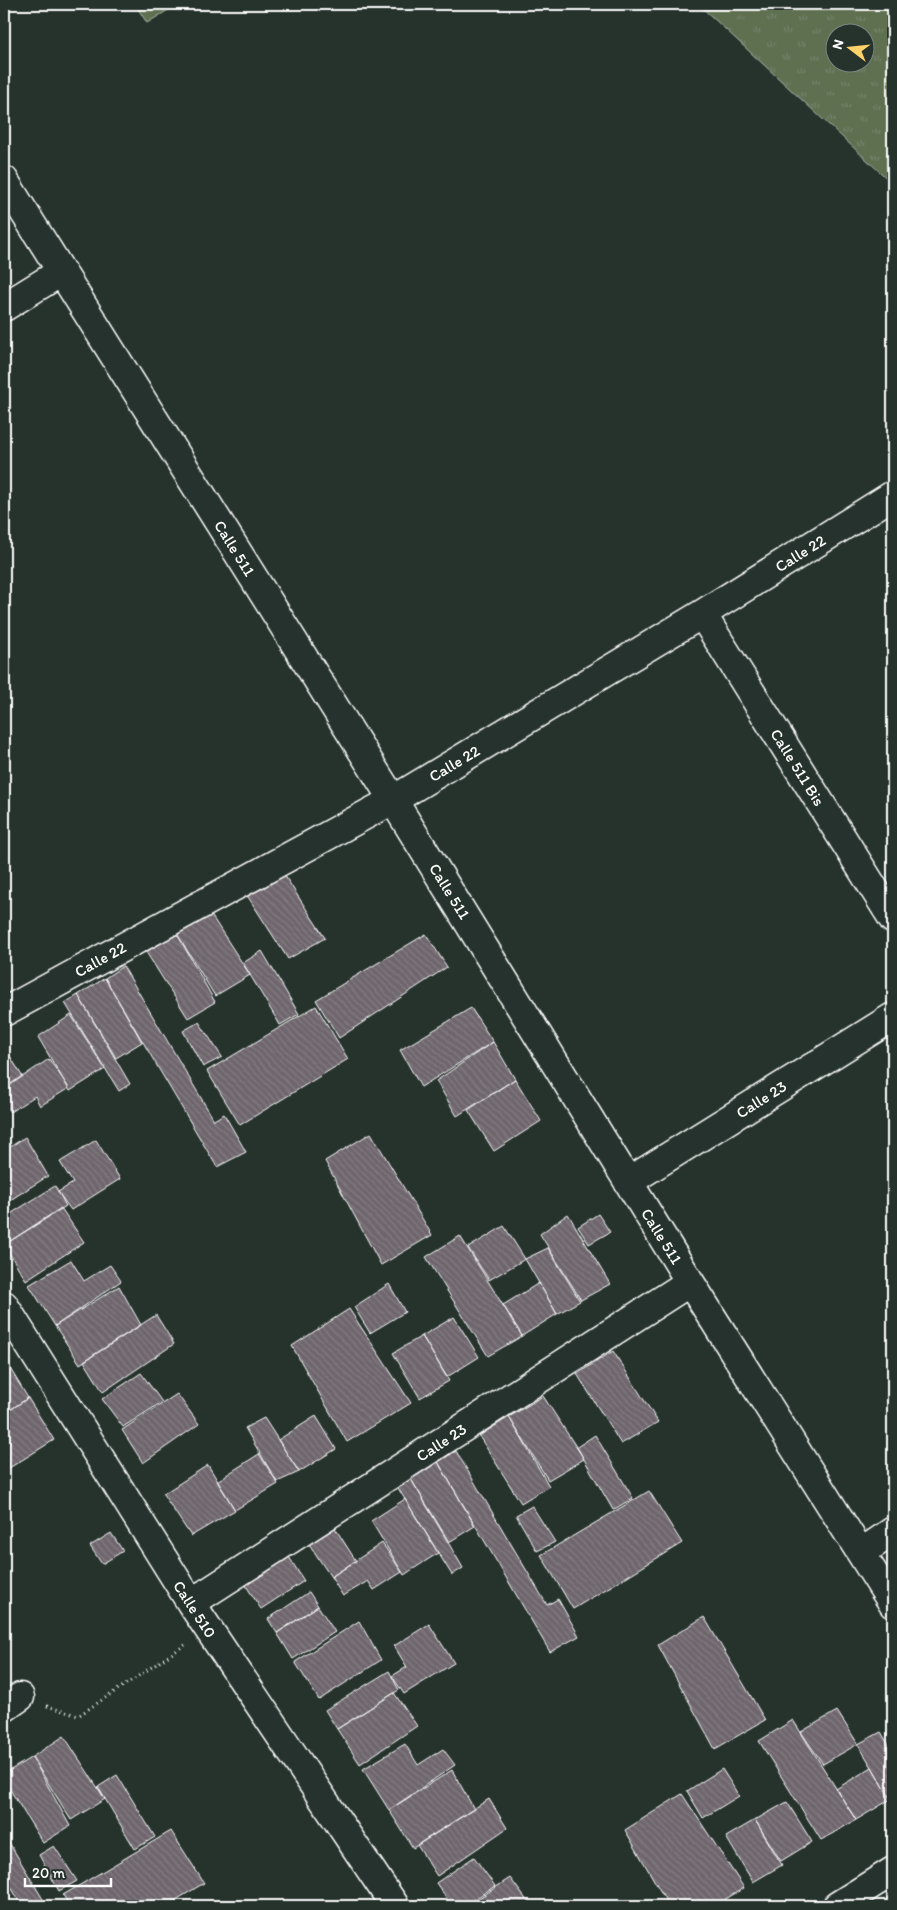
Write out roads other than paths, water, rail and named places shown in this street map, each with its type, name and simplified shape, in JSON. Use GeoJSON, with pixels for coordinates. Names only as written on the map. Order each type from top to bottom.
{"type":"FeatureCollection","features":[{"type":"Feature","properties":{"kind":"street","name":"Calle 511"},"geometry":{"type":"LineString","coordinates":[[4,180],[393,800],[690,1282],[893,1604]]}},
{"type":"Feature","properties":{"kind":"street"},"geometry":{"type":"LineString","coordinates":[[4,307],[61,272]]}},
{"type":"Feature","properties":{"kind":"street","name":"Calle 22"},"geometry":{"type":"LineString","coordinates":[[4,1012],[393,800],[702,614],[893,495]]}},
{"type":"Feature","properties":{"kind":"street","name":"Calle 511 Bis"},"geometry":{"type":"LineString","coordinates":[[702,614],[893,919]]}},
{"type":"Feature","properties":{"kind":"street","name":"Calle 23"},"geometry":{"type":"LineString","coordinates":[[628,1182],[893,1016]]}},
{"type":"Feature","properties":{"kind":"street","name":"Calle 23"},"geometry":{"type":"LineString","coordinates":[[191,1603],[690,1282]]}},
{"type":"Feature","properties":{"kind":"street","name":"Calle 510"},"geometry":{"type":"LineString","coordinates":[[4,1305],[208,1630],[395,1906]]}},
{"type":"Feature","properties":{"kind":"street"},"geometry":{"type":"LineString","coordinates":[[861,1552],[893,1532]]}},
{"type":"Feature","properties":{"kind":"street"},"geometry":{"type":"LineString","coordinates":[[837,1906],[893,1871]]}}]}
